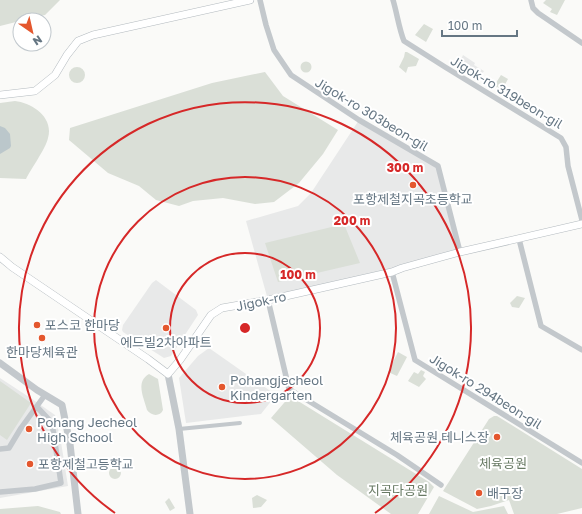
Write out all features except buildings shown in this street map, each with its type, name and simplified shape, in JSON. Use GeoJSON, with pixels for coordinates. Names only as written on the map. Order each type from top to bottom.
{"type":"FeatureCollection","features":[{"type":"Feature","properties":{"kind":"main road"},"geometry":{"type":"LineString","coordinates":[[0,95],[35,91],[55,75],[67,55],[78,41],[93,35],[250,0]]}},
{"type":"Feature","properties":{"kind":"main road","name":"Jigok-ro"},"geometry":{"type":"LineString","coordinates":[[168,374],[180,360],[211,315],[222,308],[268,300],[392,272],[460,252],[582,224]]}},
{"type":"Feature","properties":{"kind":"main road"},"geometry":{"type":"LineString","coordinates":[[0,257],[12,267],[168,374]]}},
{"type":"Feature","properties":{"kind":"street","name":"Jigok-ro 303beon-gil"},"geometry":{"type":"LineString","coordinates":[[260,0],[274,50],[282,64],[291,75],[358,120],[438,166],[460,252]]}},
{"type":"Feature","properties":{"kind":"street","name":"Jigok-ro 319beon-gil"},"geometry":{"type":"LineString","coordinates":[[393,0],[404,40],[561,138],[566,147],[568,166],[582,220]]}},
{"type":"Feature","properties":{"kind":"street"},"geometry":{"type":"LineString","coordinates":[[531,0],[533,8],[538,13],[582,43]]}},
{"type":"Feature","properties":{"kind":"street"},"geometry":{"type":"LineString","coordinates":[[519,239],[541,326],[582,350]]}},
{"type":"Feature","properties":{"kind":"street","name":"Jigok-ro 294beon-gil"},"geometry":{"type":"LineString","coordinates":[[392,272],[415,360],[582,463]]}},
{"type":"Feature","properties":{"kind":"street"},"geometry":{"type":"LineString","coordinates":[[268,300],[289,389],[397,455],[441,485]]}},
{"type":"Feature","properties":{"kind":"street"},"geometry":{"type":"LineString","coordinates":[[0,363],[62,406],[70,444],[78,514]]}},
{"type":"Feature","properties":{"kind":"street"},"geometry":{"type":"LineString","coordinates":[[168,374],[178,429],[190,514]]}},
{"type":"Feature","properties":{"kind":"street"},"geometry":{"type":"LineString","coordinates":[[0,449],[8,448],[20,428],[45,395]]}},
{"type":"Feature","properties":{"kind":"street"},"geometry":{"type":"LineString","coordinates":[[0,492],[35,489],[61,483],[52,423],[37,406]]}},
{"type":"Feature","properties":{"kind":"street"},"geometry":{"type":"LineString","coordinates":[[178,429],[240,423]]}},
{"type":"Feature","properties":{"kind":"shaded area"},"geometry":{"type":"Polygon","coordinates":[[[463,55],[475,63],[474,65],[484,71],[478,80],[457,68],[463,55]]]}},
{"type":"Feature","properties":{"kind":"shaded area"},"geometry":{"type":"Polygon","coordinates":[[[359,120],[438,166],[460,252],[268,300],[246,221],[298,206],[311,193],[359,120]]]}},
{"type":"Feature","properties":{"kind":"shaded area"},"geometry":{"type":"Polygon","coordinates":[[[0,126],[5,128],[10,134],[11,146],[0,154],[0,126]]]}},
{"type":"Feature","properties":{"kind":"shaded area"},"geometry":{"type":"Polygon","coordinates":[[[156,280],[196,310],[198,315],[171,356],[164,358],[122,330],[123,325],[152,283],[156,280]]]}},
{"type":"Feature","properties":{"kind":"shaded area","name":"Pohangjecheol Kindergarten"},"geometry":{"type":"Polygon","coordinates":[[[209,348],[276,395],[261,414],[186,423],[179,378],[198,356],[209,348]]]}},
{"type":"Feature","properties":{"kind":"shaded area","name":"Pohang Jecheol High School"},"geometry":{"type":"Polygon","coordinates":[[[0,378],[55,415],[68,486],[0,498],[0,378]]]}},
{"type":"Feature","properties":{"kind":"green space"},"geometry":{"type":"Polygon","coordinates":[[[0,0],[60,0],[48,12],[12,12],[12,23],[0,26],[0,0]]]}},
{"type":"Feature","properties":{"kind":"green space"},"geometry":{"type":"Polygon","coordinates":[[[546,0],[565,0],[557,15],[550,12],[552,9],[543,3],[546,0]]]}},
{"type":"Feature","properties":{"kind":"green space"},"geometry":{"type":"Polygon","coordinates":[[[424,24],[433,29],[426,42],[415,35],[424,24]]]}},
{"type":"Feature","properties":{"kind":"green space"},"geometry":{"type":"Polygon","coordinates":[[[405,52],[419,59],[416,66],[408,67],[406,73],[399,67],[405,52]]]}},
{"type":"Feature","properties":{"kind":"green space"},"geometry":{"type":"Polygon","coordinates":[[[304,62],[308,62],[310,63],[310,71],[304,72],[301,69],[301,65],[304,62]]]}},
{"type":"Feature","properties":{"kind":"green space"},"geometry":{"type":"Polygon","coordinates":[[[77,67],[84,72],[85,75],[80,82],[77,83],[70,78],[69,75],[74,68],[77,67]]]}},
{"type":"Feature","properties":{"kind":"green space"},"geometry":{"type":"Polygon","coordinates":[[[265,72],[283,96],[338,130],[323,154],[299,183],[274,202],[255,204],[223,198],[193,201],[179,206],[156,200],[139,186],[108,173],[69,140],[70,128],[212,83],[265,72]]]}},
{"type":"Feature","properties":{"kind":"green space"},"geometry":{"type":"Polygon","coordinates":[[[501,75],[508,79],[502,90],[494,86],[501,75]]]}},
{"type":"Feature","properties":{"kind":"green space"},"geometry":{"type":"Polygon","coordinates":[[[15,101],[22,102],[40,112],[48,124],[49,130],[47,142],[26,179],[0,178],[0,103],[15,101]]]}},
{"type":"Feature","properties":{"kind":"green space"},"geometry":{"type":"Polygon","coordinates":[[[344,224],[360,263],[278,282],[265,243],[344,224]]]}},
{"type":"Feature","properties":{"kind":"green space"},"geometry":{"type":"Polygon","coordinates":[[[517,296],[525,298],[519,308],[512,307],[510,303],[517,296]]]}},
{"type":"Feature","properties":{"kind":"green space"},"geometry":{"type":"Polygon","coordinates":[[[398,352],[407,357],[397,376],[388,372],[398,352]]]}},
{"type":"Feature","properties":{"kind":"green space"},"geometry":{"type":"Polygon","coordinates":[[[421,370],[425,372],[423,376],[426,379],[419,387],[408,381],[414,372],[418,374],[421,370]]]}},
{"type":"Feature","properties":{"kind":"green space"},"geometry":{"type":"Polygon","coordinates":[[[149,374],[158,379],[163,410],[158,415],[151,414],[147,410],[141,386],[142,381],[149,374]]]}},
{"type":"Feature","properties":{"kind":"green space"},"geometry":{"type":"Polygon","coordinates":[[[0,381],[31,403],[7,440],[0,435],[0,381]]]}},
{"type":"Feature","properties":{"kind":"green space","name":"지곡다공원"},"geometry":{"type":"Polygon","coordinates":[[[290,396],[429,482],[434,487],[418,514],[391,514],[337,475],[271,418],[290,396]]]}},
{"type":"Feature","properties":{"kind":"green space","name":"체육공원"},"geometry":{"type":"Polygon","coordinates":[[[497,416],[582,469],[582,508],[557,514],[514,514],[509,500],[477,509],[443,491],[489,419],[497,416]]]}},
{"type":"Feature","properties":{"kind":"green space"},"geometry":{"type":"Polygon","coordinates":[[[117,467],[120,468],[120,478],[113,479],[110,478],[109,471],[110,468],[117,467]]]}},
{"type":"Feature","properties":{"kind":"green space"},"geometry":{"type":"Polygon","coordinates":[[[257,495],[267,500],[261,507],[253,508],[252,498],[257,495]]]}},
{"type":"Feature","properties":{"kind":"green space"},"geometry":{"type":"Polygon","coordinates":[[[439,496],[473,512],[504,506],[508,514],[429,514],[439,496]]]}},
{"type":"Feature","properties":{"kind":"green space"},"geometry":{"type":"Polygon","coordinates":[[[169,498],[175,508],[170,511],[165,502],[169,498]]]}},
{"type":"Feature","properties":{"kind":"green space"},"geometry":{"type":"Polygon","coordinates":[[[38,506],[60,512],[61,514],[0,514],[0,509],[38,506]]]}},
{"type":"Feature","properties":{"kind":"place","name":"포항제철지곡초등학교"},"geometry":{"type":"Point","coordinates":[413,185]}},
{"type":"Feature","properties":{"kind":"place","name":"포스코 한마당"},"geometry":{"type":"Point","coordinates":[37,325]}},
{"type":"Feature","properties":{"kind":"place","name":"에드빌2차아파트"},"geometry":{"type":"Point","coordinates":[166,328]}},
{"type":"Feature","properties":{"kind":"place","name":"한마당체육관"},"geometry":{"type":"Point","coordinates":[42,338]}},
{"type":"Feature","properties":{"kind":"place","name":"Pohangjecheol Kindergarten"},"geometry":{"type":"Point","coordinates":[222,387]}},
{"type":"Feature","properties":{"kind":"place","name":"Pohang Jecheol High School"},"geometry":{"type":"Point","coordinates":[29,429]}},
{"type":"Feature","properties":{"kind":"place","name":"체육공원 테니스장"},"geometry":{"type":"Point","coordinates":[497,437]}},
{"type":"Feature","properties":{"kind":"place","name":"포항제철고등학교"},"geometry":{"type":"Point","coordinates":[30,464]}},
{"type":"Feature","properties":{"kind":"place","name":"배구장"},"geometry":{"type":"Point","coordinates":[479,493]}}]}
